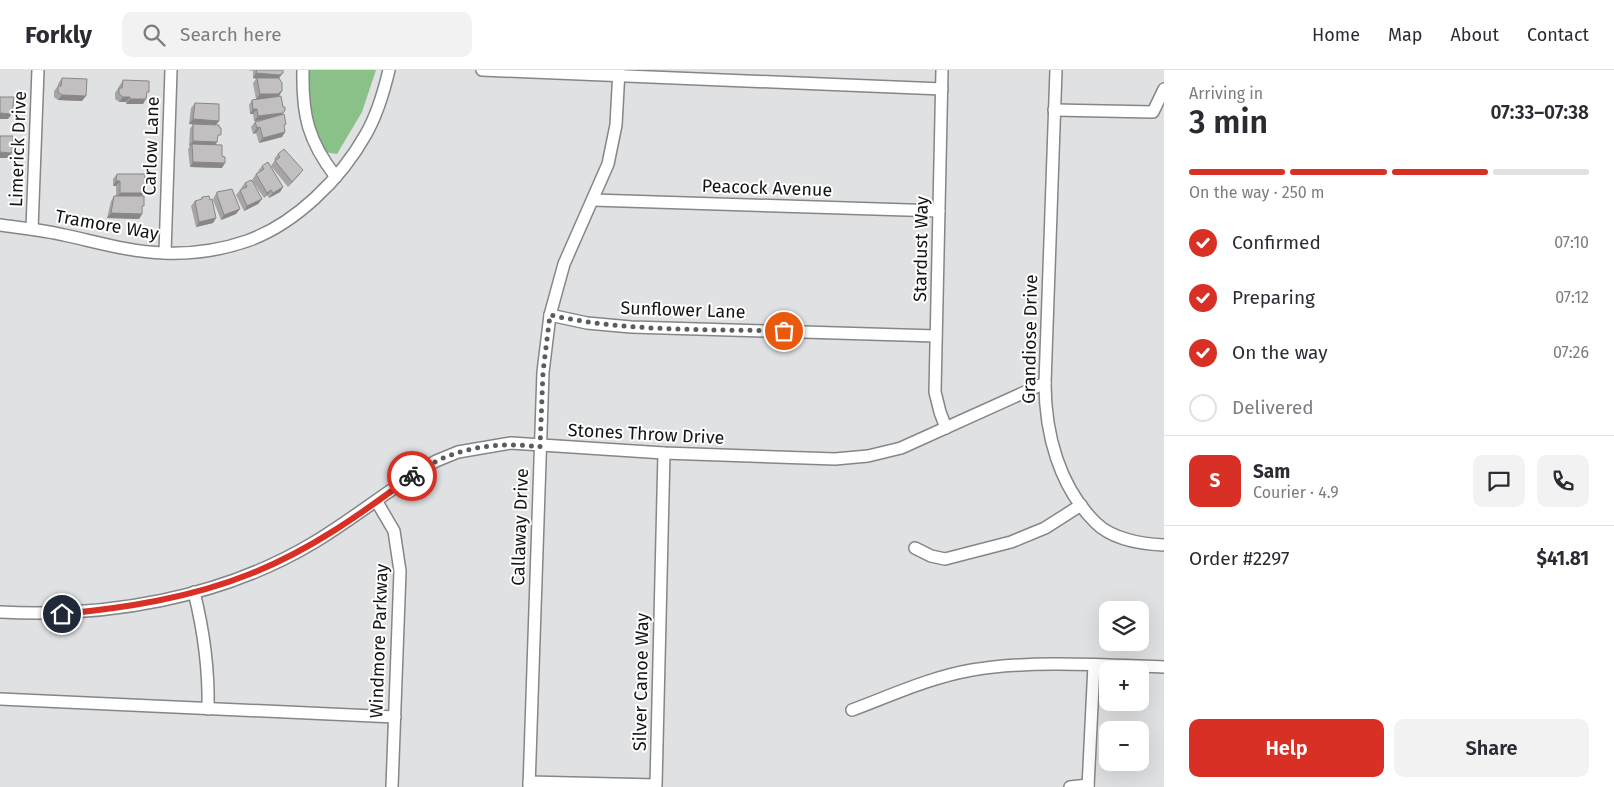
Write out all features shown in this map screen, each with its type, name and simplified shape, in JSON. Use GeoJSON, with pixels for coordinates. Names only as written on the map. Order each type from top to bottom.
{"type":"FeatureCollection","features":[{"type":"Feature","properties":{"kind":"street","name":"Limerick Drive"},"geometry":{"type":"LineString","coordinates":[[32,229],[38,70]]}},
{"type":"Feature","properties":{"kind":"street","name":"Carlow Lane"},"geometry":{"type":"LineString","coordinates":[[165,253],[171,70]]}},
{"type":"Feature","properties":{"kind":"street"},"geometry":{"type":"LineString","coordinates":[[303,70],[305,120],[312,142],[336,177]]}},
{"type":"Feature","properties":{"kind":"street","name":"Tramore Way"},"geometry":{"type":"LineString","coordinates":[[0,224],[32,229],[106,246],[165,253],[216,249],[247,241],[279,224],[310,202],[336,177],[366,134],[384,92],[389,70]]}},
{"type":"Feature","properties":{"kind":"street"},"geometry":{"type":"LineString","coordinates":[[482,70],[619,74],[942,89]]}},
{"type":"Feature","properties":{"kind":"street","name":"Stardust Way"},"geometry":{"type":"LineString","coordinates":[[942,70],[935,392],[946,428]]}},
{"type":"Feature","properties":{"kind":"street","name":"Grandiose Drive"},"geometry":{"type":"LineString","coordinates":[[1056,70],[1045,383],[1045,411],[1051,443],[1063,475],[1081,505],[1097,524],[1120,537],[1164,545]]}},
{"type":"Feature","properties":{"kind":"street","name":"Callaway Drive"},"geometry":{"type":"LineString","coordinates":[[529,785],[543,372],[550,315],[564,264],[608,164],[616,125],[619,74]]}},
{"type":"Feature","properties":{"kind":"street"},"geometry":{"type":"LineString","coordinates":[[1054,110],[1153,112],[1164,89]]}},
{"type":"Feature","properties":{"kind":"street","name":"Peacock Avenue"},"geometry":{"type":"LineString","coordinates":[[593,200],[939,211]]}},
{"type":"Feature","properties":{"kind":"street","name":"Sunflower Lane"},"geometry":{"type":"LineString","coordinates":[[550,315],[587,323],[631,327],[936,336]]}},
{"type":"Feature","properties":{"kind":"street","name":"Stones Throw Drive"},"geometry":{"type":"LineString","coordinates":[[0,612],[45,615],[95,611],[194,592],[251,574],[311,545],[377,502],[419,471],[458,452],[511,443],[540,447],[664,453],[835,459],[868,456],[901,448],[1045,383]]}},
{"type":"Feature","properties":{"kind":"street","name":"Silver Canoe Way"},"geometry":{"type":"LineString","coordinates":[[529,785],[656,785],[664,453]]}},
{"type":"Feature","properties":{"kind":"street","name":"Windmore Parkway"},"geometry":{"type":"LineString","coordinates":[[377,502],[394,531],[399,553],[400,571],[392,787]]}},
{"type":"Feature","properties":{"kind":"street"},"geometry":{"type":"LineString","coordinates":[[915,548],[931,556],[945,559],[1011,542],[1045,528],[1081,505]]}},
{"type":"Feature","properties":{"kind":"street"},"geometry":{"type":"LineString","coordinates":[[194,592],[206,647],[209,672],[208,708]]}},
{"type":"Feature","properties":{"kind":"street"},"geometry":{"type":"LineString","coordinates":[[852,710],[926,681],[973,670],[1094,665],[1164,667]]}},
{"type":"Feature","properties":{"kind":"street"},"geometry":{"type":"LineString","coordinates":[[1070,787],[1088,786],[1094,665]]}},
{"type":"Feature","properties":{"kind":"street"},"geometry":{"type":"LineString","coordinates":[[0,699],[394,717]]}},
{"type":"Feature","properties":{"kind":"green space"},"geometry":{"type":"Polygon","coordinates":[[[310,70],[376,70],[362,112],[337,154],[325,152],[320,142],[311,102],[310,70]]]}},
{"type":"Feature","properties":{"kind":"building"},"geometry":{"type":"Polygon","coordinates":[[[257,70],[283,70],[283,73],[280,75],[256,73],[257,70]]]}},
{"type":"Feature","properties":{"kind":"building"},"geometry":{"type":"Polygon","coordinates":[[[62,78],[87,79],[86,96],[62,95],[58,92],[58,86],[61,86],[62,78]]]}},
{"type":"Feature","properties":{"kind":"building"},"geometry":{"type":"Polygon","coordinates":[[[257,78],[279,78],[282,83],[282,91],[278,94],[260,94],[257,78]]]}},
{"type":"Feature","properties":{"kind":"building"},"geometry":{"type":"Polygon","coordinates":[[[123,80],[149,81],[149,92],[147,92],[146,99],[130,99],[130,97],[123,97],[119,94],[119,88],[122,88],[123,80]]]}},
{"type":"Feature","properties":{"kind":"building"},"geometry":{"type":"Polygon","coordinates":[[[281,96],[283,107],[285,107],[283,113],[258,116],[257,109],[253,109],[252,100],[281,96]]]}},
{"type":"Feature","properties":{"kind":"building"},"geometry":{"type":"Polygon","coordinates":[[[0,97],[14,97],[12,114],[0,113],[0,97]]]}},
{"type":"Feature","properties":{"kind":"building"},"geometry":{"type":"Polygon","coordinates":[[[195,103],[219,104],[219,121],[193,119],[195,103]]]}},
{"type":"Feature","properties":{"kind":"building"},"geometry":{"type":"Polygon","coordinates":[[[284,114],[285,132],[263,138],[260,127],[257,128],[255,122],[284,114]]]}},
{"type":"Feature","properties":{"kind":"building"},"geometry":{"type":"Polygon","coordinates":[[[193,124],[219,125],[221,135],[218,135],[217,142],[193,141],[193,124]]]}},
{"type":"Feature","properties":{"kind":"building"},"geometry":{"type":"Polygon","coordinates":[[[0,136],[13,136],[12,153],[0,152],[0,136]]]}},
{"type":"Feature","properties":{"kind":"building"},"geometry":{"type":"Polygon","coordinates":[[[192,144],[222,145],[222,156],[225,157],[225,163],[193,162],[192,144]]]}},
{"type":"Feature","properties":{"kind":"building"},"geometry":{"type":"Polygon","coordinates":[[[284,149],[303,170],[292,182],[275,161],[280,157],[278,154],[284,149]]]}},
{"type":"Feature","properties":{"kind":"building"},"geometry":{"type":"Polygon","coordinates":[[[268,162],[283,187],[273,193],[271,190],[267,193],[256,174],[264,169],[262,166],[268,162]]]}},
{"type":"Feature","properties":{"kind":"building"},"geometry":{"type":"Polygon","coordinates":[[[117,174],[145,174],[144,193],[120,193],[120,181],[116,181],[117,174]]]}},
{"type":"Feature","properties":{"kind":"building"},"geometry":{"type":"Polygon","coordinates":[[[251,180],[262,199],[247,206],[240,190],[247,187],[245,183],[251,180]]]}},
{"type":"Feature","properties":{"kind":"building"},"geometry":{"type":"Polygon","coordinates":[[[232,189],[240,209],[224,215],[217,192],[232,189]]]}},
{"type":"Feature","properties":{"kind":"building"},"geometry":{"type":"Polygon","coordinates":[[[114,196],[144,196],[142,214],[111,213],[114,196]]]}},
{"type":"Feature","properties":{"kind":"building"},"geometry":{"type":"Polygon","coordinates":[[[209,196],[210,200],[212,199],[216,218],[199,222],[195,201],[209,196]]]}},
{"type":"Feature","properties":{"kind":"way so far"},"geometry":{"type":"LineString","coordinates":[[412,476],[436,461],[458,452],[483,446],[511,443],[540,447],[543,372],[550,315],[587,323],[631,327],[784,331]]}},
{"type":"Feature","properties":{"kind":"route"},"geometry":{"type":"LineString","coordinates":[[62,614],[150,602],[203,590],[251,574],[311,545],[377,502],[412,476]]}}]}
